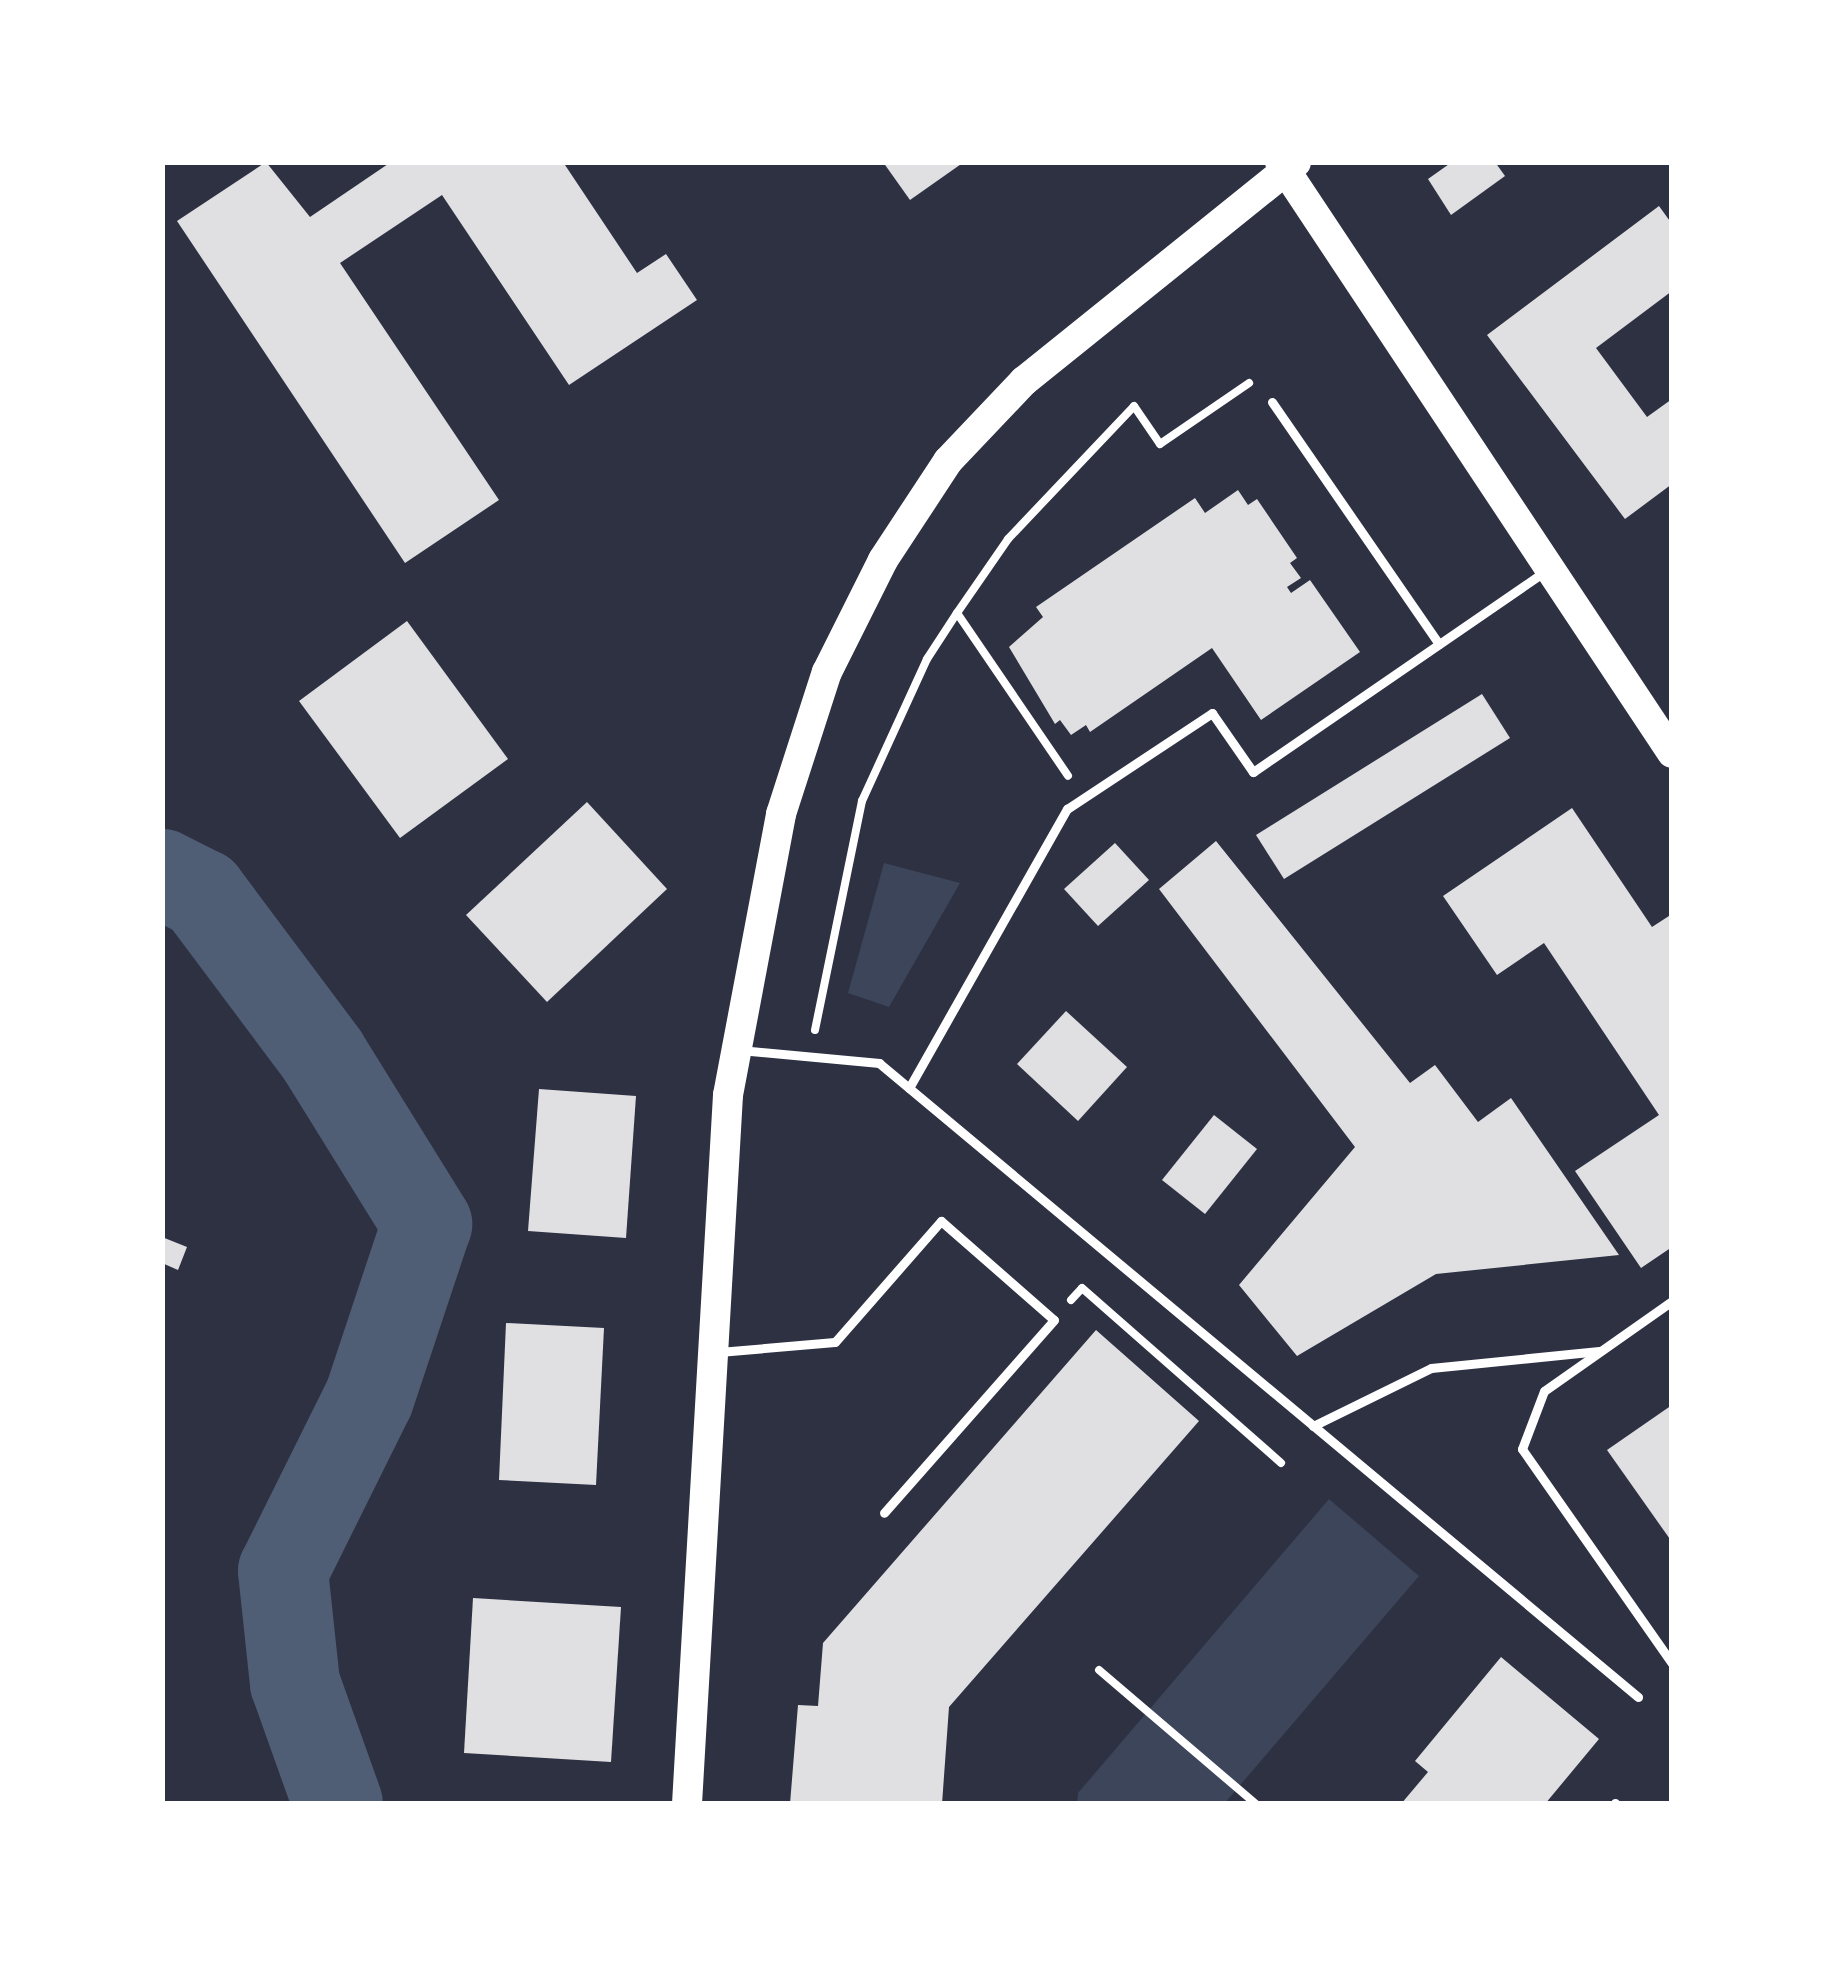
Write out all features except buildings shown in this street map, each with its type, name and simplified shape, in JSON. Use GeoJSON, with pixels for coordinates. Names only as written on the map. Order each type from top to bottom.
{"type":"FeatureCollection","features":[{"type":"Feature","properties":{"kind":"main road"},"geometry":{"type":"LineString","coordinates":[[687,1804],[736,1050],[782,814],[827,672],[883,560],[948,461],[1024,381],[1287,166],[1672,753]]}},
{"type":"Feature","properties":{"kind":"lane"},"geometry":{"type":"LineString","coordinates":[[1272,402],[1438,644]]}},
{"type":"Feature","properties":{"kind":"lane"},"geometry":{"type":"LineString","coordinates":[[909,1088],[1067,809],[1212,712],[1252,772],[1550,568]]}},
{"type":"Feature","properties":{"kind":"lane"},"geometry":{"type":"LineString","coordinates":[[736,1050],[879,1064],[1637,1697]]}},
{"type":"Feature","properties":{"kind":"lane"},"geometry":{"type":"LineString","coordinates":[[713,1353],[835,1342],[941,1221],[1054,1320],[884,1513]]}},
{"type":"Feature","properties":{"kind":"lane"},"geometry":{"type":"LineString","coordinates":[[1672,1301],[1544,1391],[1522,1449],[1672,1663]]}},
{"type":"Feature","properties":{"kind":"lane"},"geometry":{"type":"LineString","coordinates":[[1313,1426],[1431,1368],[1602,1350]]}},
{"type":"Feature","properties":{"kind":"path"},"geometry":{"type":"LineString","coordinates":[[812,1057],[818,996],[862,801],[927,658],[1007,539],[1134,406],[1160,445],[1256,378],[1272,402]]}},
{"type":"Feature","properties":{"kind":"path"},"geometry":{"type":"LineString","coordinates":[[957,614],[1084,799]]}},
{"type":"Feature","properties":{"kind":"path"},"geometry":{"type":"LineString","coordinates":[[1054,1320],[1082,1288],[1281,1463]]}},
{"type":"Feature","properties":{"kind":"path"},"geometry":{"type":"LineString","coordinates":[[1100,1670],[1256,1804]]}},
{"type":"Feature","properties":{"kind":"shaded area"},"geometry":{"type":"Polygon","coordinates":[[[884,863],[960,883],[889,1007],[848,993],[884,863]]]}},
{"type":"Feature","properties":{"kind":"shaded area"},"geometry":{"type":"Polygon","coordinates":[[[1329,1499],[1419,1576],[1224,1804],[1077,1804],[1078,1793],[1329,1499]]]}},
{"type":"Feature","properties":{"kind":"waterway"},"geometry":{"type":"LineString","coordinates":[[162,874],[202,894],[323,1056],[427,1224],[369,1398],[283,1571],[295,1683],[338,1804]]}}]}
